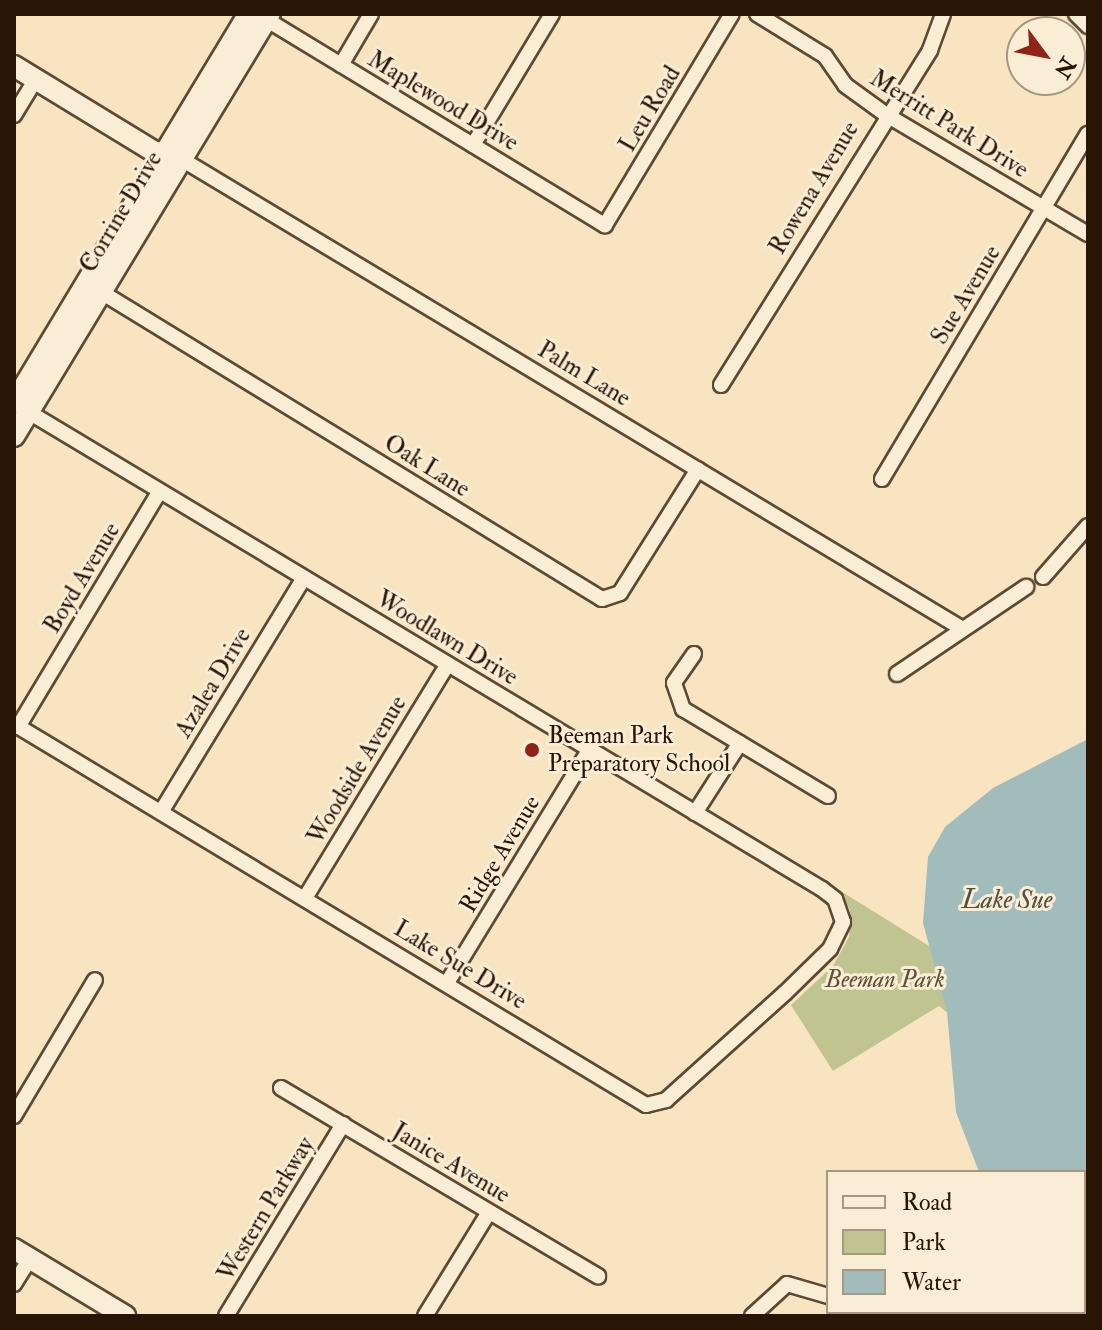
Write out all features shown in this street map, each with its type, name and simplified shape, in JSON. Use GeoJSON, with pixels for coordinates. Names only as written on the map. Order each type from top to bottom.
{"type":"FeatureCollection","features":[{"type":"Feature","properties":{"kind":"street"},"geometry":{"type":"LineString","coordinates":[[341,65],[371,14]]}},
{"type":"Feature","properties":{"kind":"street"},"geometry":{"type":"LineString","coordinates":[[473,145],[552,14]]}},
{"type":"Feature","properties":{"kind":"street","name":"Leu Road"},"geometry":{"type":"LineString","coordinates":[[605,225],[732,14]]}},
{"type":"Feature","properties":{"kind":"street","name":"Merritt Park Drive"},"geometry":{"type":"LineString","coordinates":[[757,14],[825,56],[845,85],[885,114],[1088,234]]}},
{"type":"Feature","properties":{"kind":"street","name":"Rowena Avenue"},"geometry":{"type":"LineString","coordinates":[[721,385],[885,114],[930,50],[943,14]]}},
{"type":"Feature","properties":{"kind":"street"},"geometry":{"type":"LineString","coordinates":[[1076,14],[1088,26]]}},
{"type":"Feature","properties":{"kind":"street","name":"Maplewood Drive"},"geometry":{"type":"LineString","coordinates":[[261,15],[605,225]]}},
{"type":"Feature","properties":{"kind":"street","name":"Corrine Drive"},"geometry":{"type":"LineString","coordinates":[[14,436],[19,406],[95,288],[261,15]]}},
{"type":"Feature","properties":{"kind":"street"},"geometry":{"type":"LineString","coordinates":[[14,66],[174,157]]}},
{"type":"Feature","properties":{"kind":"street"},"geometry":{"type":"LineString","coordinates":[[14,115],[36,79]]}},
{"type":"Feature","properties":{"kind":"street","name":"Sue Avenue"},"geometry":{"type":"LineString","coordinates":[[882,479],[1088,134]]}},
{"type":"Feature","properties":{"kind":"street","name":"Palm Lane"},"geometry":{"type":"LineString","coordinates":[[174,157],[961,628]]}},
{"type":"Feature","properties":{"kind":"street","name":"Oak Lane"},"geometry":{"type":"LineString","coordinates":[[95,288],[602,599],[620,593],[698,469]]}},
{"type":"Feature","properties":{"kind":"street","name":"Woodlawn Drive"},"geometry":{"type":"LineString","coordinates":[[19,406],[835,899],[843,922]]}},
{"type":"Feature","properties":{"kind":"street","name":"Boyd Avenue"},"geometry":{"type":"LineString","coordinates":[[16,726],[159,492]]}},
{"type":"Feature","properties":{"kind":"street"},"geometry":{"type":"LineString","coordinates":[[1043,577],[1088,526]]}},
{"type":"Feature","properties":{"kind":"street","name":"Azalea Drive"},"geometry":{"type":"LineString","coordinates":[[161,812],[304,578]]}},
{"type":"Feature","properties":{"kind":"street"},"geometry":{"type":"LineString","coordinates":[[897,674],[1026,587]]}},
{"type":"Feature","properties":{"kind":"street"},"geometry":{"type":"LineString","coordinates":[[694,654],[678,671],[674,697],[740,743],[828,796]]}},
{"type":"Feature","properties":{"kind":"street","name":"Woodside Avenue"},"geometry":{"type":"LineString","coordinates":[[305,898],[448,664]]}},
{"type":"Feature","properties":{"kind":"street","name":"Lake Sue Drive"},"geometry":{"type":"LineString","coordinates":[[16,726],[656,1105],[830,949],[843,922]]}},
{"type":"Feature","properties":{"kind":"street"},"geometry":{"type":"LineString","coordinates":[[695,813],[740,743]]}},
{"type":"Feature","properties":{"kind":"street","name":"Ridge Avenue"},"geometry":{"type":"LineString","coordinates":[[447,983],[590,749]]}},
{"type":"Feature","properties":{"kind":"street"},"geometry":{"type":"LineString","coordinates":[[14,1116],[95,980]]}},
{"type":"Feature","properties":{"kind":"street","name":"Janice Avenue"},"geometry":{"type":"LineString","coordinates":[[281,1088],[598,1276]]}},
{"type":"Feature","properties":{"kind":"street","name":"Western Parkway"},"geometry":{"type":"LineString","coordinates":[[226,1316],[343,1124]]}},
{"type":"Feature","properties":{"kind":"street"},"geometry":{"type":"LineString","coordinates":[[425,1316],[489,1212]]}},
{"type":"Feature","properties":{"kind":"street"},"geometry":{"type":"LineString","coordinates":[[14,1284],[22,1253],[125,1316]]}},
{"type":"Feature","properties":{"kind":"street"},"geometry":{"type":"LineString","coordinates":[[752,1316],[774,1290],[801,1285],[826,1295]]}},
{"type":"Feature","properties":{"kind":"green space","name":"Beeman Park"},"geometry":{"type":"Polygon","coordinates":[[[839,890],[1016,1000],[988,1045],[939,1006],[833,1071],[791,1005],[833,966],[849,937],[850,910],[839,890]]]}},
{"type":"Feature","properties":{"kind":"water","name":"Lake Sue"},"geometry":{"type":"Polygon","coordinates":[[[1088,739],[1088,1267],[1086,1170],[978,1170],[956,1112],[947,1012],[923,923],[928,857],[945,827],[993,788],[1088,739]]]}},
{"type":"Feature","properties":{"kind":"place","name":"Beeman Park Preparatory School"},"geometry":{"type":"Point","coordinates":[532,750]}}]}
